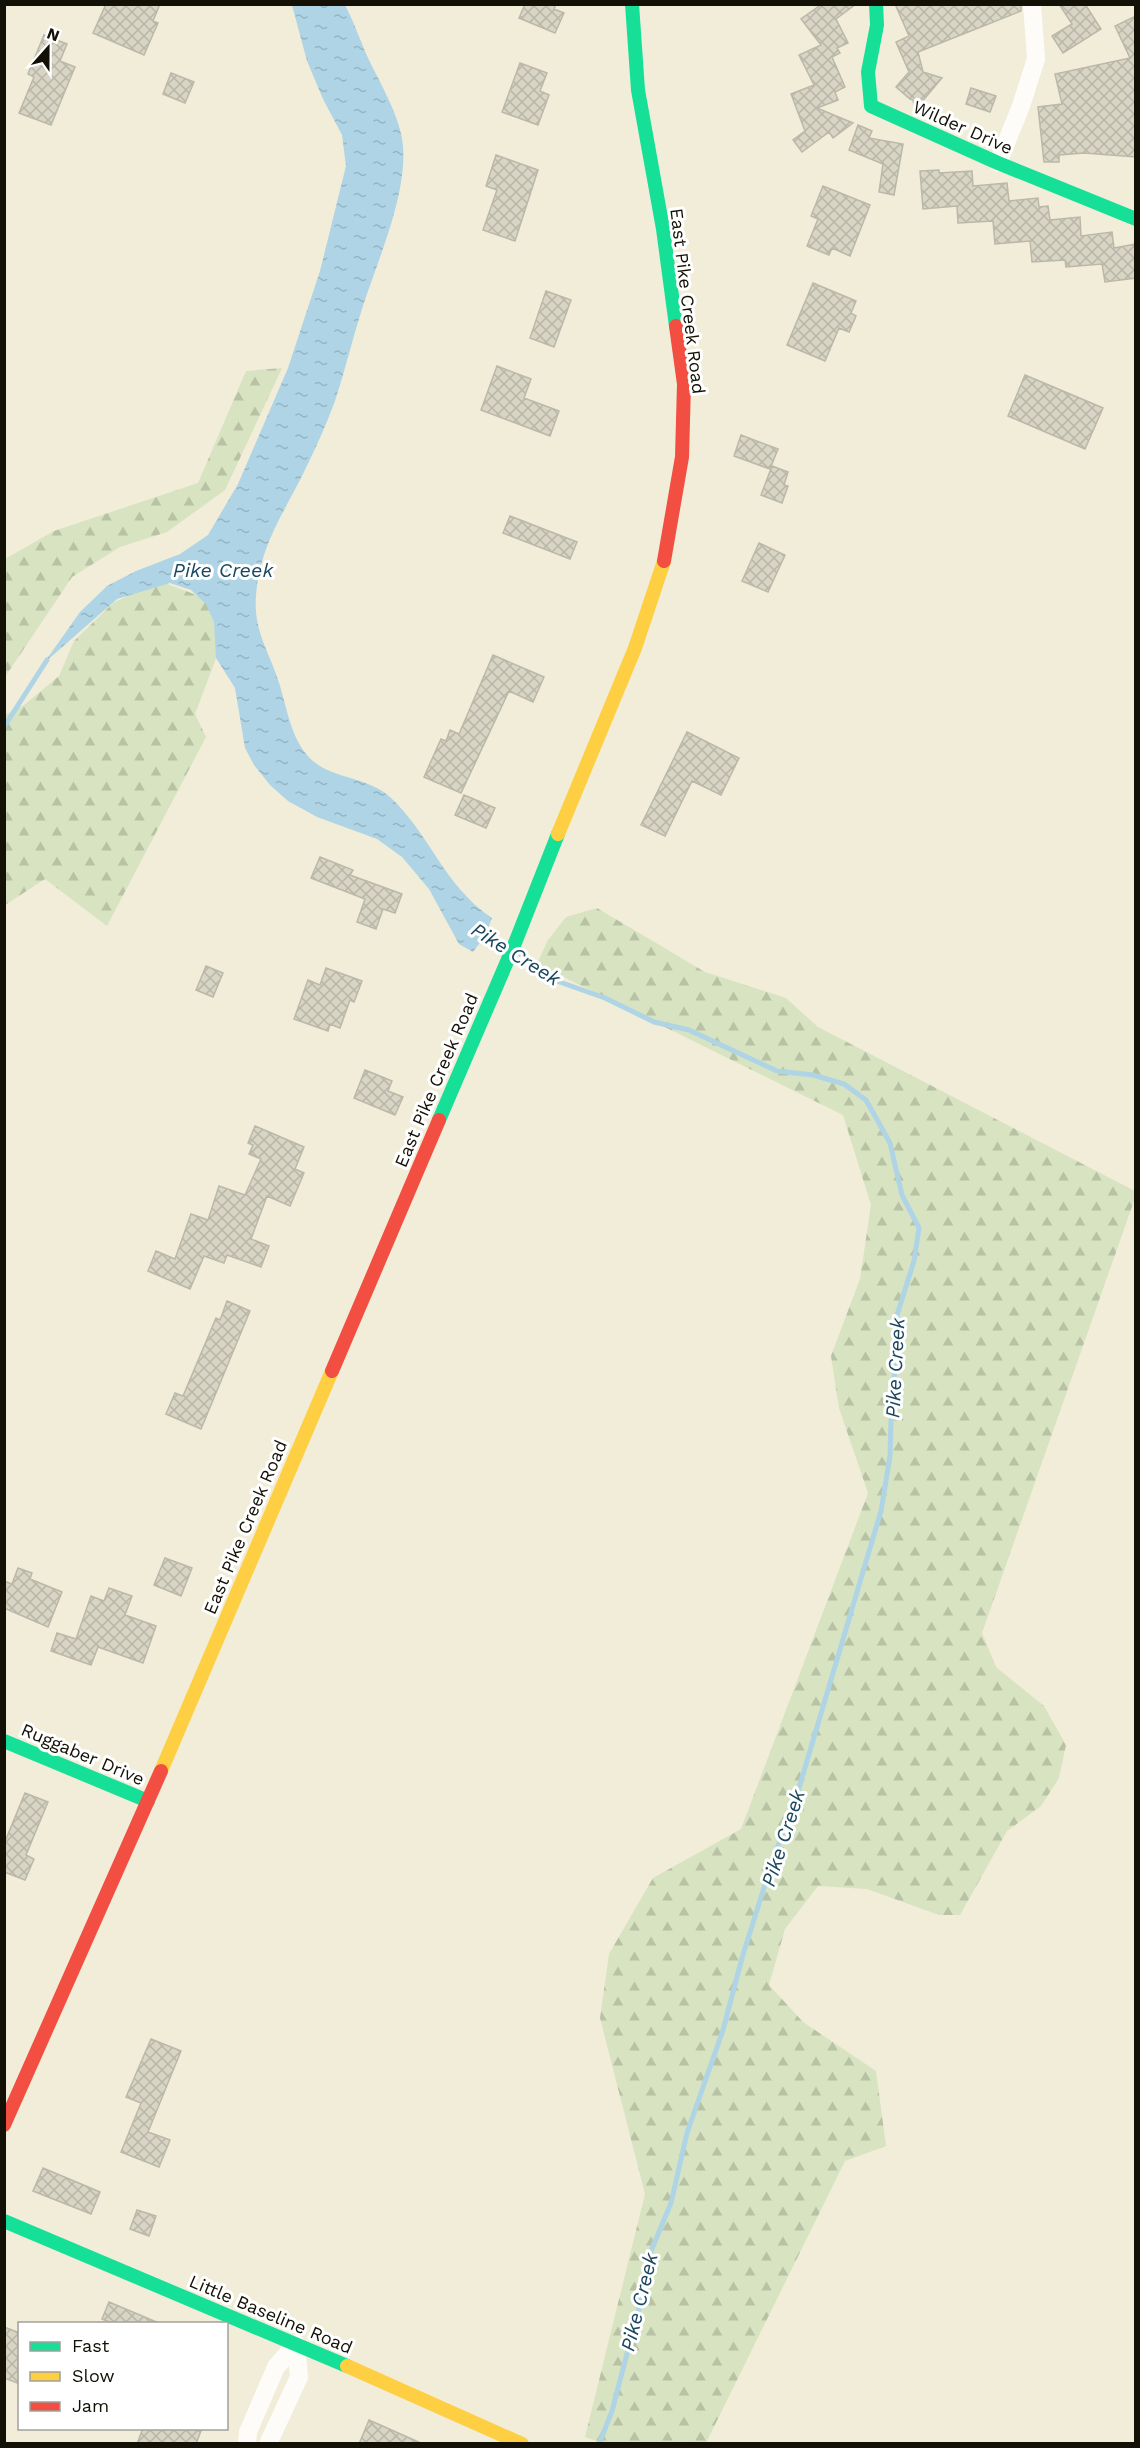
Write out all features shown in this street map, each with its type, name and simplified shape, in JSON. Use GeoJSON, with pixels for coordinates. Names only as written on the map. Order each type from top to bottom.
{"type":"FeatureCollection","features":[{"type":"Feature","properties":{"kind":"street","name":"East Pike Creek Road"},"geometry":{"type":"LineString","coordinates":[[4,2125],[148,1801],[515,943],[634,648],[663,568],[682,457],[684,384],[663,229],[640,111],[632,4]]}},
{"type":"Feature","properties":{"kind":"street","name":"Wilder Drive"},"geometry":{"type":"LineString","coordinates":[[876,4],[877,25],[868,72],[870,106],[998,163],[1136,219]]}},
{"type":"Feature","properties":{"kind":"street"},"geometry":{"type":"LineString","coordinates":[[998,163],[1021,106],[1036,59],[1032,4]]}},
{"type":"Feature","properties":{"kind":"street","name":"Ruggaber Drive"},"geometry":{"type":"LineString","coordinates":[[4,1741],[148,1801]]}},
{"type":"Feature","properties":{"kind":"street","name":"Little Baseline Road"},"geometry":{"type":"LineString","coordinates":[[4,2221],[296,2344],[522,2444]]}},
{"type":"Feature","properties":{"kind":"street"},"geometry":{"type":"LineString","coordinates":[[248,2444],[248,2432],[276,2367],[296,2344]]}},
{"type":"Feature","properties":{"kind":"street"},"geometry":{"type":"LineString","coordinates":[[268,2444],[298,2377],[296,2344]]}},
{"type":"Feature","properties":{"kind":"green space"},"geometry":{"type":"Polygon","coordinates":[[[282,368],[225,490],[167,532],[120,547],[72,577],[5,677],[5,559],[54,531],[198,483],[246,371],[282,368]]]}},
{"type":"Feature","properties":{"kind":"green space"},"geometry":{"type":"Polygon","coordinates":[[[159,581],[210,600],[224,637],[195,714],[206,737],[107,926],[45,879],[5,905],[5,715],[24,705],[59,676],[74,641],[113,603],[159,581]]]}},
{"type":"Feature","properties":{"kind":"green space"},"geometry":{"type":"Polygon","coordinates":[[[597,908],[705,972],[786,998],[818,1027],[1135,1191],[1135,1198],[982,1633],[996,1667],[1044,1706],[1066,1745],[1059,1778],[1041,1806],[1007,1831],[960,1915],[939,1915],[867,1889],[818,1886],[785,1929],[769,1985],[803,2022],[876,2071],[886,2146],[845,2161],[706,2443],[604,2444],[585,2437],[645,2194],[600,2018],[609,1954],[653,1878],[741,1829],[868,1493],[839,1408],[831,1356],[860,1279],[871,1205],[843,1115],[537,964],[548,940],[566,917],[597,908]]]}},
{"type":"Feature","properties":{"kind":"water","name":"Pike Creek"},"geometry":{"type":"Polygon","coordinates":[[[292,5],[345,5],[398,124],[403,146],[403,165],[390,229],[362,309],[335,401],[312,456],[267,546],[258,578],[257,621],[293,731],[307,755],[325,769],[370,785],[390,797],[416,827],[461,891],[492,918],[485,936],[473,952],[459,944],[429,889],[402,857],[377,839],[317,817],[288,801],[270,785],[254,765],[245,748],[235,688],[216,658],[214,622],[206,604],[191,590],[170,583],[117,599],[44,663],[80,612],[107,586],[136,571],[180,554],[208,535],[238,484],[288,368],[320,271],[346,166],[342,135],[307,61],[292,5]]]}},
{"type":"Feature","properties":{"kind":"building"},"geometry":{"type":"Polygon","coordinates":[[[106,4],[160,4],[153,21],[158,23],[144,55],[93,33],[106,4]]]}},
{"type":"Feature","properties":{"kind":"building"},"geometry":{"type":"Polygon","coordinates":[[[525,4],[556,4],[554,9],[564,13],[555,33],[519,18],[525,4]]]}},
{"type":"Feature","properties":{"kind":"building"},"geometry":{"type":"Polygon","coordinates":[[[822,4],[856,4],[836,19],[848,43],[837,48],[840,53],[832,57],[845,87],[835,92],[838,100],[817,108],[853,123],[833,138],[829,132],[802,152],[793,140],[805,131],[791,94],[814,85],[799,55],[821,45],[801,19],[822,4]]]}},
{"type":"Feature","properties":{"kind":"building"},"geometry":{"type":"Polygon","coordinates":[[[895,4],[1021,4],[1021,11],[918,52],[923,72],[942,78],[915,110],[913,100],[896,87],[909,72],[896,42],[909,36],[895,4]]]}},
{"type":"Feature","properties":{"kind":"building"},"geometry":{"type":"Polygon","coordinates":[[[1059,4],[1085,4],[1101,29],[1063,53],[1052,36],[1072,24],[1059,4]]]}},
{"type":"Feature","properties":{"kind":"building"},"geometry":{"type":"Polygon","coordinates":[[[1136,16],[1136,157],[1084,153],[1059,155],[1059,162],[1044,162],[1038,107],[1062,104],[1055,74],[1130,58],[1115,26],[1136,16]]]}},
{"type":"Feature","properties":{"kind":"building"},"geometry":{"type":"Polygon","coordinates":[[[44,35],[67,44],[60,61],[75,67],[51,125],[19,113],[34,77],[28,74],[44,35]]]}},
{"type":"Feature","properties":{"kind":"building"},"geometry":{"type":"Polygon","coordinates":[[[520,63],[547,73],[540,91],[549,95],[538,125],[502,112],[520,63]]]}},
{"type":"Feature","properties":{"kind":"building"},"geometry":{"type":"Polygon","coordinates":[[[171,73],[194,82],[185,103],[163,94],[171,73]]]}},
{"type":"Feature","properties":{"kind":"building"},"geometry":{"type":"Polygon","coordinates":[[[971,88],[996,96],[990,112],[966,104],[971,88]]]}},
{"type":"Feature","properties":{"kind":"building"},"geometry":{"type":"Polygon","coordinates":[[[858,125],[872,131],[869,138],[903,144],[894,195],[879,192],[883,164],[849,150],[858,125]]]}},
{"type":"Feature","properties":{"kind":"building"},"geometry":{"type":"Polygon","coordinates":[[[496,155],[538,170],[515,241],[483,230],[497,190],[486,186],[496,155]]]}},
{"type":"Feature","properties":{"kind":"building"},"geometry":{"type":"Polygon","coordinates":[[[939,170],[939,173],[972,171],[973,186],[1007,183],[1009,201],[1038,198],[1039,207],[1048,206],[1050,220],[1080,217],[1081,236],[1112,232],[1114,248],[1136,244],[1136,278],[1105,282],[1102,264],[1066,267],[1065,260],[1032,262],[1030,241],[995,244],[993,221],[958,223],[957,206],[923,209],[920,171],[939,170]]]}},
{"type":"Feature","properties":{"kind":"building"},"geometry":{"type":"Polygon","coordinates":[[[823,186],[870,205],[850,256],[832,248],[829,255],[807,246],[818,219],[811,216],[823,186]]]}},
{"type":"Feature","properties":{"kind":"building"},"geometry":{"type":"Polygon","coordinates":[[[813,283],[856,301],[851,313],[856,316],[849,332],[839,328],[825,361],[787,345],[813,283]]]}},
{"type":"Feature","properties":{"kind":"building"},"geometry":{"type":"Polygon","coordinates":[[[546,291],[571,300],[554,347],[530,338],[546,291]]]}},
{"type":"Feature","properties":{"kind":"building"},"geometry":{"type":"Polygon","coordinates":[[[497,366],[531,379],[524,398],[559,411],[550,436],[481,410],[497,366]]]}},
{"type":"Feature","properties":{"kind":"building"},"geometry":{"type":"Polygon","coordinates":[[[1025,375],[1103,408],[1085,449],[1008,416],[1025,375]]]}},
{"type":"Feature","properties":{"kind":"building"},"geometry":{"type":"Polygon","coordinates":[[[741,435],[778,449],[770,469],[734,456],[741,435]]]}},
{"type":"Feature","properties":{"kind":"building"},"geometry":{"type":"Polygon","coordinates":[[[772,466],[788,472],[784,485],[788,486],[782,503],[761,495],[772,466]]]}},
{"type":"Feature","properties":{"kind":"building"},"geometry":{"type":"Polygon","coordinates":[[[510,516],[577,542],[570,559],[503,533],[510,516]]]}},
{"type":"Feature","properties":{"kind":"building"},"geometry":{"type":"Polygon","coordinates":[[[759,543],[785,555],[768,592],[742,581],[759,543]]]}},
{"type":"Feature","properties":{"kind":"building"},"geometry":{"type":"Polygon","coordinates":[[[493,655],[544,677],[533,702],[509,691],[461,793],[424,777],[441,739],[446,741],[450,730],[459,734],[493,655]]]}},
{"type":"Feature","properties":{"kind":"building"},"geometry":{"type":"Polygon","coordinates":[[[687,732],[739,758],[721,795],[692,781],[665,836],[641,825],[687,732]]]}},
{"type":"Feature","properties":{"kind":"building"},"geometry":{"type":"Polygon","coordinates":[[[464,795],[495,808],[486,828],[455,815],[464,795]]]}},
{"type":"Feature","properties":{"kind":"building"},"geometry":{"type":"Polygon","coordinates":[[[320,857],[353,870],[350,875],[402,894],[395,913],[383,909],[376,929],[357,922],[365,899],[311,878],[320,857]]]}},
{"type":"Feature","properties":{"kind":"building"},"geometry":{"type":"Polygon","coordinates":[[[206,966],[223,973],[213,997],[196,990],[206,966]]]}},
{"type":"Feature","properties":{"kind":"building"},"geometry":{"type":"Polygon","coordinates":[[[326,968],[362,981],[354,1002],[350,1000],[340,1028],[330,1024],[328,1031],[294,1019],[308,980],[320,985],[326,968]]]}},
{"type":"Feature","properties":{"kind":"building"},"geometry":{"type":"Polygon","coordinates":[[[365,1070],[392,1081],[388,1091],[403,1097],[395,1115],[354,1098],[365,1070]]]}},
{"type":"Feature","properties":{"kind":"building"},"geometry":{"type":"Polygon","coordinates":[[[255,1126],[304,1147],[295,1169],[304,1173],[290,1206],[267,1196],[251,1239],[269,1246],[261,1267],[227,1255],[224,1263],[204,1256],[190,1289],[148,1271],[156,1251],[175,1259],[191,1214],[208,1220],[219,1186],[245,1195],[261,1159],[249,1154],[253,1145],[248,1143],[255,1126]]]}},
{"type":"Feature","properties":{"kind":"building"},"geometry":{"type":"Polygon","coordinates":[[[227,1301],[250,1311],[201,1429],[166,1414],[175,1393],[183,1396],[216,1318],[220,1320],[227,1301]]]}},
{"type":"Feature","properties":{"kind":"building"},"geometry":{"type":"Polygon","coordinates":[[[165,1558],[192,1568],[181,1596],[154,1585],[165,1558]]]}},
{"type":"Feature","properties":{"kind":"building"},"geometry":{"type":"Polygon","coordinates":[[[18,1568],[32,1573],[30,1579],[62,1592],[48,1627],[4,1608],[4,1581],[12,1584],[18,1568]]]}},
{"type":"Feature","properties":{"kind":"building"},"geometry":{"type":"Polygon","coordinates":[[[109,1588],[132,1596],[125,1615],[156,1626],[143,1663],[98,1647],[91,1665],[51,1651],[57,1633],[76,1639],[91,1596],[104,1601],[109,1588]]]}},
{"type":"Feature","properties":{"kind":"building"},"geometry":{"type":"Polygon","coordinates":[[[25,1793],[48,1802],[26,1855],[34,1859],[25,1880],[4,1872],[4,1844],[25,1793]]]}},
{"type":"Feature","properties":{"kind":"building"},"geometry":{"type":"Polygon","coordinates":[[[151,2039],[181,2051],[148,2132],[170,2140],[159,2167],[121,2152],[141,2103],[126,2097],[151,2039]]]}},
{"type":"Feature","properties":{"kind":"building"},"geometry":{"type":"Polygon","coordinates":[[[43,2168],[100,2192],[91,2214],[33,2191],[43,2168]]]}},
{"type":"Feature","properties":{"kind":"building"},"geometry":{"type":"Polygon","coordinates":[[[137,2210],[156,2216],[149,2236],[130,2229],[137,2210]]]}},
{"type":"Feature","properties":{"kind":"building"},"geometry":{"type":"Polygon","coordinates":[[[109,2302],[157,2322],[109,2322],[102,2319],[109,2302]]]}},
{"type":"Feature","properties":{"kind":"building"},"geometry":{"type":"Polygon","coordinates":[[[4,2327],[18,2332],[18,2383],[4,2378],[4,2327]]]}},
{"type":"Feature","properties":{"kind":"building"},"geometry":{"type":"Polygon","coordinates":[[[369,2420],[423,2444],[359,2444],[369,2420]]]}},
{"type":"Feature","properties":{"kind":"building"},"geometry":{"type":"Polygon","coordinates":[[[142,2430],[201,2430],[196,2444],[137,2444],[142,2430]]]}},
{"type":"Feature","properties":{"kind":"waterway"},"geometry":{"type":"LineString","coordinates":[[4,727],[47,660]]}},
{"type":"Feature","properties":{"kind":"waterway","name":"Pike Creek"},"geometry":{"type":"LineString","coordinates":[[481,933],[507,948]]}},
{"type":"Feature","properties":{"kind":"waterway","name":"Pike Creek"},"geometry":{"type":"LineString","coordinates":[[518,953],[532,961],[554,980],[605,998],[654,1022],[689,1030],[777,1071],[813,1075],[844,1084],[866,1100],[890,1143],[902,1195],[919,1228],[914,1261],[897,1315],[894,1369],[896,1396],[891,1421],[890,1456],[881,1511],[796,1798],[772,1862],[742,1958],[723,2030],[687,2133],[671,2203],[651,2251],[639,2308],[612,2411],[599,2444]]}},
{"type":"Feature","properties":{"kind":"traffic: fast"},"geometry":{"type":"LineString","coordinates":[[632,4],[638,90],[663,229],[676,326]]}},
{"type":"Feature","properties":{"kind":"traffic: fast"},"geometry":{"type":"LineString","coordinates":[[876,4],[877,25],[868,72],[871,106],[998,163],[1136,219]]}},
{"type":"Feature","properties":{"kind":"traffic: fast"},"geometry":{"type":"LineString","coordinates":[[439,1120],[515,943],[558,834]]}},
{"type":"Feature","properties":{"kind":"traffic: fast"},"geometry":{"type":"LineString","coordinates":[[4,1741],[148,1801]]}},
{"type":"Feature","properties":{"kind":"traffic: fast"},"geometry":{"type":"LineString","coordinates":[[4,2221],[347,2366]]}},
{"type":"Feature","properties":{"kind":"traffic: slow"},"geometry":{"type":"LineString","coordinates":[[558,834],[635,648],[664,561]]}},
{"type":"Feature","properties":{"kind":"traffic: slow"},"geometry":{"type":"LineString","coordinates":[[161,1771],[332,1371]]}},
{"type":"Feature","properties":{"kind":"traffic: slow"},"geometry":{"type":"LineString","coordinates":[[347,2366],[522,2444]]}},
{"type":"Feature","properties":{"kind":"traffic: jam"},"geometry":{"type":"LineString","coordinates":[[664,561],[682,457],[684,384],[676,326]]}},
{"type":"Feature","properties":{"kind":"traffic: jam"},"geometry":{"type":"LineString","coordinates":[[332,1371],[439,1120]]}},
{"type":"Feature","properties":{"kind":"traffic: jam"},"geometry":{"type":"LineString","coordinates":[[4,2125],[161,1771]]}}]}
